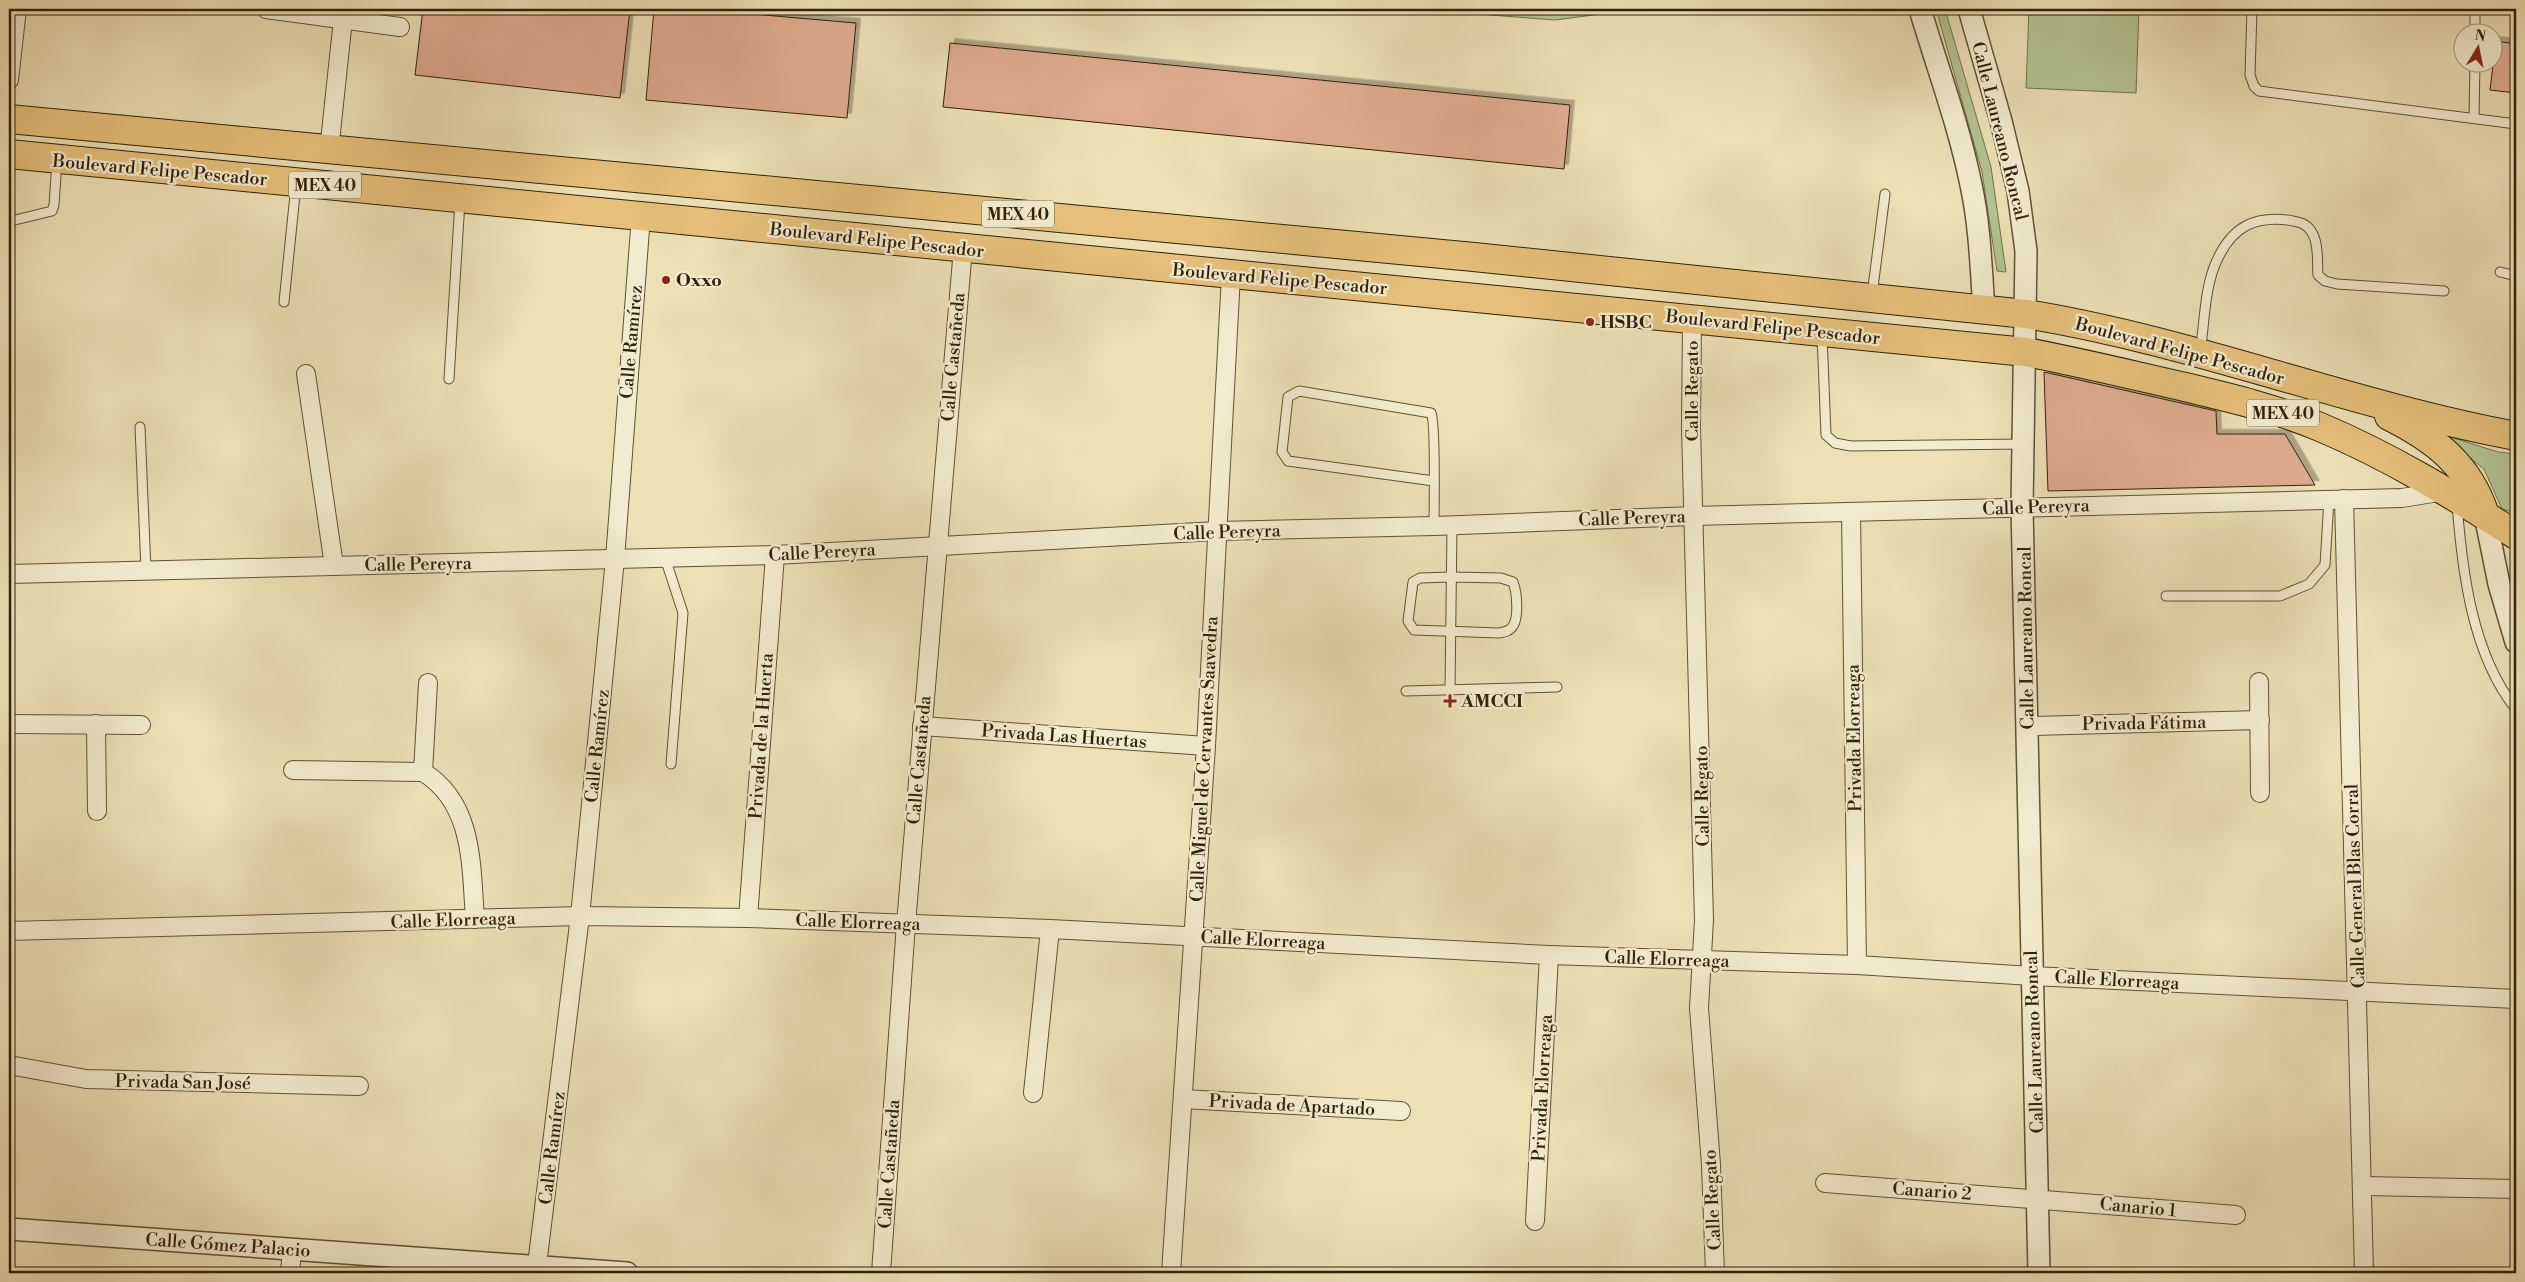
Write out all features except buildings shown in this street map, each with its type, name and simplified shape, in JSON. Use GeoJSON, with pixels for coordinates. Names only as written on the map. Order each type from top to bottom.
{"type":"FeatureCollection","features":[{"type":"Feature","properties":{"kind":"main road","name":"Boulevard Felipe Pescador"},"geometry":{"type":"LineString","coordinates":[[9,119],[329,151],[1474,257],[2026,314],[2100,327],[2200,352],[2352,398],[2506,434]]}},
{"type":"Feature","properties":{"kind":"main road","name":"Boulevard Felipe Pescador"},"geometry":{"type":"LineString","coordinates":[[9,154],[2026,352],[2080,362],[2280,412],[2356,444],[2450,494],[2516,535]]}},
{"type":"Feature","properties":{"kind":"main road"},"geometry":{"type":"LineString","coordinates":[[641,216],[648,196],[668,181]]}},
{"type":"Feature","properties":{"kind":"main road"},"geometry":{"type":"LineString","coordinates":[[2352,398],[2413,429],[2452,458],[2473,485],[2485,515]]}},
{"type":"Feature","properties":{"kind":"street"},"geometry":{"type":"LineString","coordinates":[[9,80],[16,9]]}},
{"type":"Feature","properties":{"kind":"street"},"geometry":{"type":"LineString","coordinates":[[266,9],[400,27]]}},
{"type":"Feature","properties":{"kind":"street"},"geometry":{"type":"LineString","coordinates":[[1920,9],[1964,152],[1972,186],[1977,220],[1984,310]]}},
{"type":"Feature","properties":{"kind":"street","name":"Calle Laureano Roncal"},"geometry":{"type":"LineString","coordinates":[[1969,9],[2001,121],[2018,191],[2026,251],[2025,444],[2022,508],[2032,976],[2039,1199],[2039,1273]]}},
{"type":"Feature","properties":{"kind":"street"},"geometry":{"type":"LineString","coordinates":[[329,151],[343,19]]}},
{"type":"Feature","properties":{"kind":"street","name":"Calle Ramírez"},"geometry":{"type":"LineString","coordinates":[[537,1270],[580,916],[615,559],[641,216]]}},
{"type":"Feature","properties":{"kind":"street","name":"Calle Castañeda"},"geometry":{"type":"LineString","coordinates":[[881,1273],[936,546],[963,248]]}},
{"type":"Feature","properties":{"kind":"street","name":"Calle Miguel de Cervantes Saavedra"},"geometry":{"type":"LineString","coordinates":[[1171,1273],[1206,746],[1231,275]]}},
{"type":"Feature","properties":{"kind":"street","name":"Calle Regato"},"geometry":{"type":"LineString","coordinates":[[1692,318],[1691,428],[1704,920],[1699,1008],[1711,1165],[1715,1273]]}},
{"type":"Feature","properties":{"kind":"street"},"geometry":{"type":"LineString","coordinates":[[306,374],[334,566]]}},
{"type":"Feature","properties":{"kind":"street","name":"Calle Pereyra"},"geometry":{"type":"LineString","coordinates":[[9,574],[775,555],[1217,531],[1452,526],[1693,516],[2402,498],[2450,494]]}},
{"type":"Feature","properties":{"kind":"street","name":"Calle General Blas Corral"},"geometry":{"type":"LineString","coordinates":[[2337,499],[2358,991],[2364,1273]]}},
{"type":"Feature","properties":{"kind":"street","name":"Privada Elorreaga"},"geometry":{"type":"LineString","coordinates":[[1851,512],[1857,965]]}},
{"type":"Feature","properties":{"kind":"street"},"geometry":{"type":"LineString","coordinates":[[2485,515],[2499,584],[2516,642]]}},
{"type":"Feature","properties":{"kind":"street","name":"Privada de la Huerta"},"geometry":{"type":"LineString","coordinates":[[748,918],[775,555]]}},
{"type":"Feature","properties":{"kind":"street"},"geometry":{"type":"LineString","coordinates":[[2259,682],[2260,793]]}},
{"type":"Feature","properties":{"kind":"street"},"geometry":{"type":"LineString","coordinates":[[423,772],[428,683]]}},
{"type":"Feature","properties":{"kind":"street","name":"Privada Fátima"},"geometry":{"type":"LineString","coordinates":[[2028,726],[2260,720]]}},
{"type":"Feature","properties":{"kind":"street"},"geometry":{"type":"LineString","coordinates":[[9,724],[141,725]]}},
{"type":"Feature","properties":{"kind":"street"},"geometry":{"type":"LineString","coordinates":[[96,724],[97,811]]}},
{"type":"Feature","properties":{"kind":"street","name":"Privada Las Huertas"},"geometry":{"type":"LineString","coordinates":[[922,726],[1206,746]]}},
{"type":"Feature","properties":{"kind":"street"},"geometry":{"type":"LineString","coordinates":[[293,770],[423,772],[436,780],[449,795],[464,826],[470,853],[475,919]]}},
{"type":"Feature","properties":{"kind":"street","name":"Calle Elorreaga"},"geometry":{"type":"LineString","coordinates":[[9,931],[580,916],[748,918],[1050,929],[1549,955],[1857,965],[2032,976],[2516,999]]}},
{"type":"Feature","properties":{"kind":"street"},"geometry":{"type":"LineString","coordinates":[[1033,1093],[1050,929]]}},
{"type":"Feature","properties":{"kind":"street","name":"Privada Elorreaga"},"geometry":{"type":"LineString","coordinates":[[1535,1221],[1549,955]]}},
{"type":"Feature","properties":{"kind":"street","name":"Privada San José"},"geometry":{"type":"LineString","coordinates":[[9,1066],[86,1079],[359,1086]]}},
{"type":"Feature","properties":{"kind":"street","name":"Privada de Apartado"},"geometry":{"type":"LineString","coordinates":[[1183,1099],[1401,1111]]}},
{"type":"Feature","properties":{"kind":"street","name":"Canario 2"},"geometry":{"type":"LineString","coordinates":[[1825,1183],[2039,1199]]}},
{"type":"Feature","properties":{"kind":"street"},"geometry":{"type":"LineString","coordinates":[[2363,1186],[2516,1189]]}},
{"type":"Feature","properties":{"kind":"street","name":"Canario 1"},"geometry":{"type":"LineString","coordinates":[[2039,1199],[2236,1215]]}},
{"type":"Feature","properties":{"kind":"street","name":"Calle Gómez Palacio"},"geometry":{"type":"LineString","coordinates":[[9,1228],[292,1250],[415,1266],[627,1273]]}},
{"type":"Feature","properties":{"kind":"street"},"geometry":{"type":"LineString","coordinates":[[290,1273],[292,1250]]}},
{"type":"Feature","properties":{"kind":"lane"},"geometry":{"type":"LineString","coordinates":[[2252,9],[2250,75],[2254,86],[2259,91],[2516,124]]}},
{"type":"Feature","properties":{"kind":"lane"},"geometry":{"type":"LineString","coordinates":[[2475,9],[2475,22]]}},
{"type":"Feature","properties":{"kind":"lane"},"geometry":{"type":"LineString","coordinates":[[2474,118],[2475,72]]}},
{"type":"Feature","properties":{"kind":"lane"},"geometry":{"type":"LineString","coordinates":[[15,220],[52,211],[57,160]]}},
{"type":"Feature","properties":{"kind":"lane"},"geometry":{"type":"LineString","coordinates":[[284,302],[296,183]]}},
{"type":"Feature","properties":{"kind":"lane"},"geometry":{"type":"LineString","coordinates":[[1871,298],[1884,194]]}},
{"type":"Feature","properties":{"kind":"lane"},"geometry":{"type":"LineString","coordinates":[[449,380],[460,198]]}},
{"type":"Feature","properties":{"kind":"lane"},"geometry":{"type":"LineString","coordinates":[[2200,352],[2211,275],[2225,246],[2239,230],[2251,222],[2272,218],[2302,223],[2310,229],[2316,239],[2318,275],[2325,282],[2444,291]]}},
{"type":"Feature","properties":{"kind":"lane"},"geometry":{"type":"LineString","coordinates":[[2500,272],[2516,276]]}},
{"type":"Feature","properties":{"kind":"lane"},"geometry":{"type":"LineString","coordinates":[[1822,332],[1826,435],[1835,443],[1851,446],[2025,444]]}},
{"type":"Feature","properties":{"kind":"lane"},"geometry":{"type":"LineString","coordinates":[[1434,481],[1288,461],[1282,452],[1288,397],[1294,392],[1299,391],[1428,411],[1434,420],[1434,481],[1434,526]]}},
{"type":"Feature","properties":{"kind":"lane"},"geometry":{"type":"LineString","coordinates":[[140,428],[146,570]]}},
{"type":"Feature","properties":{"kind":"lane"},"geometry":{"type":"LineString","coordinates":[[2450,494],[2477,627],[2496,680],[2516,709]]}},
{"type":"Feature","properties":{"kind":"lane"},"geometry":{"type":"LineString","coordinates":[[2166,596],[2280,596],[2309,584],[2325,565],[2337,499]]}},
{"type":"Feature","properties":{"kind":"lane"},"geometry":{"type":"LineString","coordinates":[[1450,690],[1452,526]]}},
{"type":"Feature","properties":{"kind":"lane"},"geometry":{"type":"LineString","coordinates":[[665,558],[683,613],[671,764]]}},
{"type":"Feature","properties":{"kind":"lane"},"geometry":{"type":"LineString","coordinates":[[1451,577],[1501,578],[1513,582],[1515,588],[1516,620],[1508,631],[1451,632],[1414,630],[1408,621],[1413,582],[1420,578],[1451,577]]}},
{"type":"Feature","properties":{"kind":"lane"},"geometry":{"type":"LineString","coordinates":[[1406,691],[1557,687]]}},
{"type":"Feature","properties":{"kind":"green space"},"geometry":{"type":"Polygon","coordinates":[[[1412,9],[1639,9],[1555,20],[1412,9]]]}},
{"type":"Feature","properties":{"kind":"green space"},"geometry":{"type":"Polygon","coordinates":[[[1936,9],[1945,9],[1991,167],[2006,272],[1997,271],[1982,172],[1936,9]]]}},
{"type":"Feature","properties":{"kind":"green space"},"geometry":{"type":"Polygon","coordinates":[[[2029,9],[2139,9],[2136,93],[2026,88],[2029,9]]]}},
{"type":"Feature","properties":{"kind":"green space"},"geometry":{"type":"Polygon","coordinates":[[[2438,433],[2498,452],[2516,454],[2516,513],[2502,509],[2484,469],[2438,433]]]}},
{"type":"Feature","properties":{"kind":"place","name":"Oxxo"},"geometry":{"type":"Point","coordinates":[666,280]}},
{"type":"Feature","properties":{"kind":"place","name":"HSBC"},"geometry":{"type":"Point","coordinates":[1590,322]}},
{"type":"Feature","properties":{"kind":"place","name":"AMCCI"},"geometry":{"type":"Point","coordinates":[1450,701]}}]}
